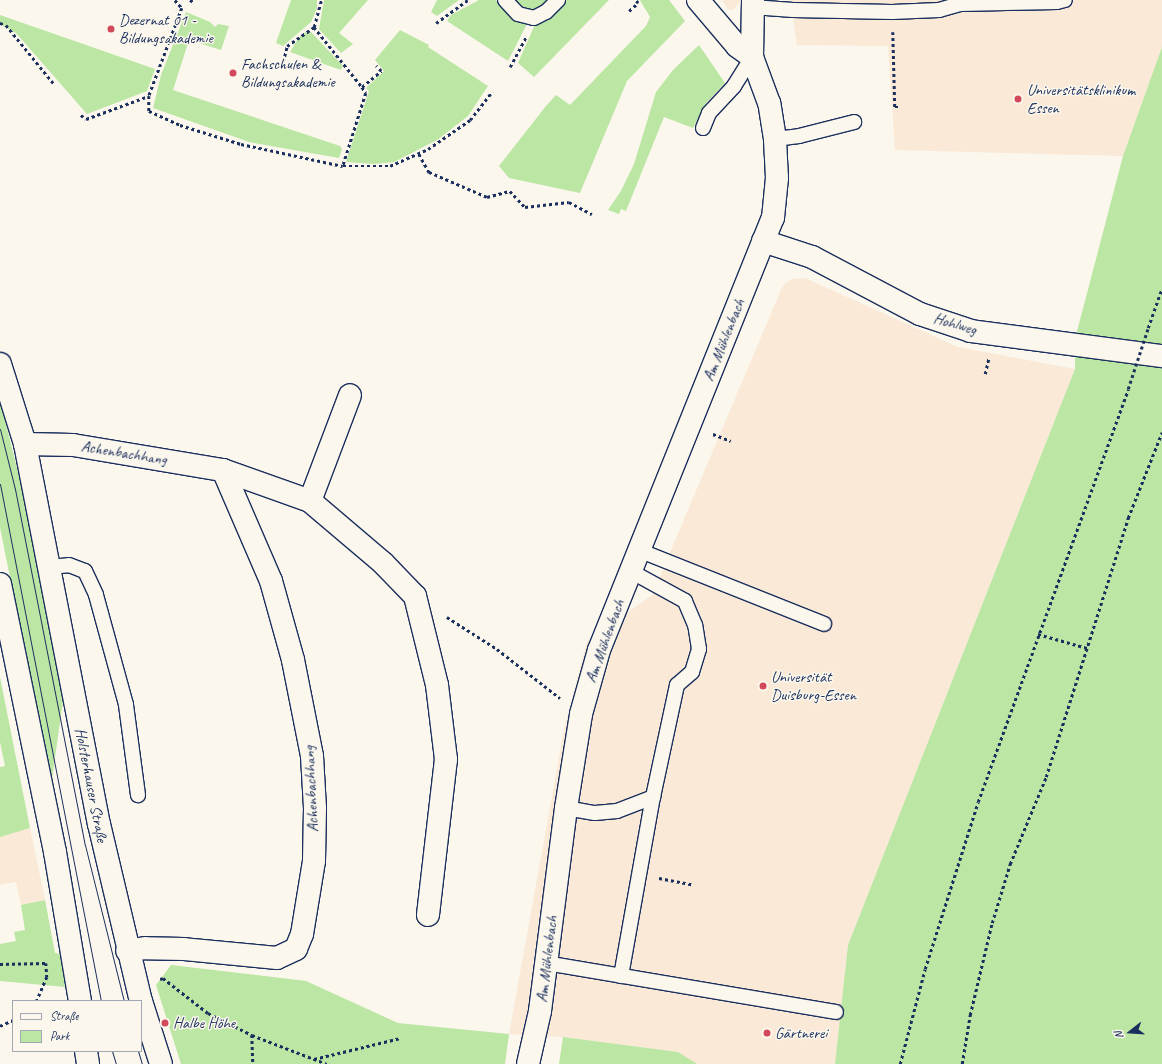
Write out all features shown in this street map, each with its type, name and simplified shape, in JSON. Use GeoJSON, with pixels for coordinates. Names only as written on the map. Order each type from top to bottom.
{"type":"FeatureCollection","features":[{"type":"Feature","properties":{"kind":"street"},"geometry":{"type":"LineString","coordinates":[[698,0],[737,46],[752,57]]}},
{"type":"Feature","properties":{"kind":"street"},"geometry":{"type":"LineString","coordinates":[[752,3],[752,57]]}},
{"type":"Feature","properties":{"kind":"street","name":"Am Mühlenbach"},"geometry":{"type":"LineString","coordinates":[[528,1064],[540,1011],[566,808],[581,714],[599,650],[641,551],[773,218],[777,178],[775,139],[769,103],[752,57]]}},
{"type":"Feature","properties":{"kind":"street","name":"Hohlweg"},"geometry":{"type":"LineString","coordinates":[[763,241],[812,257],[920,314],[971,331],[1162,356]]}},
{"type":"Feature","properties":{"kind":"street","name":"Holsterhauser Straße"},"geometry":{"type":"LineString","coordinates":[[0,364],[25,444],[100,831],[127,951],[141,1000]]}},
{"type":"Feature","properties":{"kind":"street"},"geometry":{"type":"LineString","coordinates":[[310,501],[350,395]]}},
{"type":"Feature","properties":{"kind":"street","name":"Achenbachhang"},"geometry":{"type":"LineString","coordinates":[[25,444],[73,445],[223,470],[310,501],[382,563],[415,596]]}},
{"type":"Feature","properties":{"kind":"street","name":"Achenbachhang"},"geometry":{"type":"LineString","coordinates":[[127,951],[145,948],[184,949],[277,958],[296,949],[302,934],[314,861],[315,808],[312,756],[293,660],[271,581],[223,470]]}},
{"type":"Feature","properties":{"kind":"street"},"geometry":{"type":"LineString","coordinates":[[0,584],[55,852],[80,1000]]}},
{"type":"Feature","properties":{"kind":"street"},"geometry":{"type":"LineString","coordinates":[[415,596],[437,685],[446,759],[428,915]]}},
{"type":"Feature","properties":{"kind":"street","name":"Holsterhauser Straße"},"geometry":{"type":"LineString","coordinates":[[142,1004],[161,1064]]}},
{"type":"Feature","properties":{"kind":"street"},"geometry":{"type":"LineString","coordinates":[[86,1052],[88,1064]]}},
{"type":"Feature","properties":{"kind":"lane"},"geometry":{"type":"LineString","coordinates":[[504,0],[518,14],[534,18],[546,12],[558,0]]}},
{"type":"Feature","properties":{"kind":"lane"},"geometry":{"type":"LineString","coordinates":[[752,3],[892,12],[939,10],[960,4],[1057,2],[1065,0]]}},
{"type":"Feature","properties":{"kind":"lane"},"geometry":{"type":"LineString","coordinates":[[703,128],[710,113],[734,86],[752,57]]}},
{"type":"Feature","properties":{"kind":"lane"},"geometry":{"type":"LineString","coordinates":[[775,139],[799,136],[854,122]]}},
{"type":"Feature","properties":{"kind":"lane"},"geometry":{"type":"LineString","coordinates":[[641,551],[824,624]]}},
{"type":"Feature","properties":{"kind":"lane"},"geometry":{"type":"LineString","coordinates":[[48,567],[69,566],[85,571],[96,595],[126,705],[138,794]]}},
{"type":"Feature","properties":{"kind":"lane"},"geometry":{"type":"LineString","coordinates":[[621,976],[653,797],[676,685],[692,672],[699,649],[696,625],[686,601],[632,572]]}},
{"type":"Feature","properties":{"kind":"lane"},"geometry":{"type":"LineString","coordinates":[[566,808],[595,812],[617,811],[653,797]]}},
{"type":"Feature","properties":{"kind":"lane"},"geometry":{"type":"LineString","coordinates":[[546,963],[836,1012]]}},
{"type":"Feature","properties":{"kind":"path"},"geometry":{"type":"LineString","coordinates":[[175,0],[182,8],[149,96],[149,111],[180,124],[241,144],[343,166],[385,167],[419,154],[441,142],[470,120],[492,92]]}},
{"type":"Feature","properties":{"kind":"path"},"geometry":{"type":"LineString","coordinates":[[190,0],[194,2]]}},
{"type":"Feature","properties":{"kind":"path"},"geometry":{"type":"LineString","coordinates":[[283,62],[286,46],[314,27],[321,0]]}},
{"type":"Feature","properties":{"kind":"path"},"geometry":{"type":"LineString","coordinates":[[436,23],[468,0]]}},
{"type":"Feature","properties":{"kind":"path"},"geometry":{"type":"LineString","coordinates":[[629,11],[638,3],[635,0]]}},
{"type":"Feature","properties":{"kind":"path"},"geometry":{"type":"LineString","coordinates":[[892,12],[895,107],[900,107]]}},
{"type":"Feature","properties":{"kind":"path"},"geometry":{"type":"LineString","coordinates":[[510,67],[534,18]]}},
{"type":"Feature","properties":{"kind":"path"},"geometry":{"type":"LineString","coordinates":[[0,23],[6,25],[56,84]]}},
{"type":"Feature","properties":{"kind":"path"},"geometry":{"type":"LineString","coordinates":[[314,27],[366,93],[343,166]]}},
{"type":"Feature","properties":{"kind":"path"},"geometry":{"type":"LineString","coordinates":[[362,87],[381,71],[376,66]]}},
{"type":"Feature","properties":{"kind":"path"},"geometry":{"type":"LineString","coordinates":[[81,115],[86,119],[149,96]]}},
{"type":"Feature","properties":{"kind":"path"},"geometry":{"type":"LineString","coordinates":[[419,154],[429,172],[487,197],[510,191],[525,207],[569,202],[592,214]]}},
{"type":"Feature","properties":{"kind":"path"},"geometry":{"type":"LineString","coordinates":[[900,1064],[925,969],[978,802],[1128,389],[1162,288]]}},
{"type":"Feature","properties":{"kind":"path"},"geometry":{"type":"LineString","coordinates":[[985,374],[991,350]]}},
{"type":"Feature","properties":{"kind":"path"},"geometry":{"type":"LineString","coordinates":[[962,1064],[970,1015],[992,923],[1010,864],[1046,777],[1128,518],[1162,432]]}},
{"type":"Feature","properties":{"kind":"path"},"geometry":{"type":"LineString","coordinates":[[713,434],[731,441]]}},
{"type":"Feature","properties":{"kind":"path"},"geometry":{"type":"LineString","coordinates":[[415,596],[497,649],[581,714]]}},
{"type":"Feature","properties":{"kind":"path"},"geometry":{"type":"LineString","coordinates":[[1038,634],[1087,648]]}},
{"type":"Feature","properties":{"kind":"path"},"geometry":{"type":"LineString","coordinates":[[639,874],[691,884]]}},
{"type":"Feature","properties":{"kind":"path"},"geometry":{"type":"LineString","coordinates":[[0,964],[46,963],[47,977],[37,1000]]}},
{"type":"Feature","properties":{"kind":"path"},"geometry":{"type":"LineString","coordinates":[[154,980],[163,978],[208,1013],[252,1035],[327,1064]]}},
{"type":"Feature","properties":{"kind":"path"},"geometry":{"type":"LineString","coordinates":[[0,1026],[12,1020]]}},
{"type":"Feature","properties":{"kind":"path"},"geometry":{"type":"LineString","coordinates":[[252,1035],[253,1064]]}},
{"type":"Feature","properties":{"kind":"path"},"geometry":{"type":"LineString","coordinates":[[313,1059],[401,1038]]}},
{"type":"Feature","properties":{"kind":"shaded area"},"geometry":{"type":"Polygon","coordinates":[[[722,0],[741,0],[733,10],[728,9],[722,0]]]}},
{"type":"Feature","properties":{"kind":"shaded area","name":"Universitätsklinikum Essen"},"geometry":{"type":"Polygon","coordinates":[[[790,0],[1162,0],[1162,47],[1123,156],[895,150],[888,46],[797,45],[790,0]]]}},
{"type":"Feature","properties":{"kind":"shaded area","name":"Universität Duisburg-Essen"},"geometry":{"type":"Polygon","coordinates":[[[805,278],[958,347],[1075,369],[848,945],[835,1064],[694,1064],[678,1052],[563,1037],[509,1034],[564,730],[587,641],[652,595],[783,285],[792,279],[805,278]]]}},
{"type":"Feature","properties":{"kind":"shaded area"},"geometry":{"type":"Polygon","coordinates":[[[30,828],[45,900],[21,905],[16,882],[0,885],[0,837],[30,828]]]}},
{"type":"Feature","properties":{"kind":"green space"},"geometry":{"type":"Polygon","coordinates":[[[291,0],[317,0],[317,8],[311,22],[283,46],[276,43],[291,0]]]}},
{"type":"Feature","properties":{"kind":"green space"},"geometry":{"type":"Polygon","coordinates":[[[324,0],[368,0],[339,33],[353,44],[341,53],[319,29],[324,0]]]}},
{"type":"Feature","properties":{"kind":"green space"},"geometry":{"type":"Polygon","coordinates":[[[437,0],[459,0],[437,16],[431,12],[437,0]]]}},
{"type":"Feature","properties":{"kind":"green space"},"geometry":{"type":"Polygon","coordinates":[[[479,0],[496,0],[505,12],[515,20],[528,22],[508,61],[447,21],[451,15],[479,0]]]}},
{"type":"Feature","properties":{"kind":"green space"},"geometry":{"type":"Polygon","coordinates":[[[510,0],[549,0],[546,5],[532,10],[522,9],[510,0]]]}},
{"type":"Feature","properties":{"kind":"green space"},"geometry":{"type":"Polygon","coordinates":[[[563,0],[609,0],[534,77],[518,63],[536,22],[563,0]]]}},
{"type":"Feature","properties":{"kind":"green space"},"geometry":{"type":"Polygon","coordinates":[[[640,0],[669,0],[685,21],[627,81],[580,193],[509,178],[499,166],[546,106],[556,95],[570,105],[646,26],[650,17],[640,0]]]}},
{"type":"Feature","properties":{"kind":"green space"},"geometry":{"type":"Polygon","coordinates":[[[186,12],[210,22],[215,27],[218,24],[229,26],[221,50],[189,40],[173,90],[340,146],[342,149],[339,158],[249,142],[153,108],[161,75],[186,12]]]}},
{"type":"Feature","properties":{"kind":"green space"},"geometry":{"type":"Polygon","coordinates":[[[0,15],[155,69],[147,91],[87,114],[16,33],[0,24],[0,15]]]}},
{"type":"Feature","properties":{"kind":"green space"},"geometry":{"type":"Polygon","coordinates":[[[400,30],[429,45],[428,47],[488,86],[468,116],[437,140],[394,162],[374,164],[346,162],[369,91],[366,88],[384,71],[375,60],[400,30]]]}},
{"type":"Feature","properties":{"kind":"green space"},"geometry":{"type":"Polygon","coordinates":[[[306,32],[311,32],[343,66],[341,70],[290,52],[299,37],[306,32]]]}},
{"type":"Feature","properties":{"kind":"green space"},"geometry":{"type":"Polygon","coordinates":[[[699,45],[725,83],[706,103],[693,128],[664,117],[626,211],[621,209],[619,214],[608,210],[621,191],[634,164],[656,92],[673,70],[699,45]]]}},
{"type":"Feature","properties":{"kind":"green space"},"geometry":{"type":"Polygon","coordinates":[[[1162,47],[1162,1064],[835,1064],[848,945],[1075,369],[1075,339],[1123,156],[1162,47]]]}},
{"type":"Feature","properties":{"kind":"green space"},"geometry":{"type":"Polygon","coordinates":[[[0,401],[21,484],[63,701],[51,786],[0,527],[0,401]]]}},
{"type":"Feature","properties":{"kind":"green space"},"geometry":{"type":"Polygon","coordinates":[[[0,677],[30,828],[0,837],[0,767],[5,766],[0,742],[0,677]]]}},
{"type":"Feature","properties":{"kind":"green space"},"geometry":{"type":"Polygon","coordinates":[[[45,900],[55,953],[60,954],[65,987],[0,981],[0,944],[16,941],[14,932],[25,930],[21,905],[45,900]]]}},
{"type":"Feature","properties":{"kind":"green space"},"geometry":{"type":"Polygon","coordinates":[[[171,965],[306,981],[398,1023],[509,1034],[505,1064],[181,1064],[156,985],[171,965]]]}},
{"type":"Feature","properties":{"kind":"green space"},"geometry":{"type":"Polygon","coordinates":[[[563,1037],[678,1052],[697,1064],[559,1064],[563,1037]]]}},
{"type":"Feature","properties":{"kind":"tram line"},"geometry":{"type":"LineString","coordinates":[[0,429],[15,489],[85,845],[124,1000]]}},
{"type":"Feature","properties":{"kind":"tram line"},"geometry":{"type":"LineString","coordinates":[[0,484],[101,1000]]}},
{"type":"Feature","properties":{"kind":"tram line"},"geometry":{"type":"LineString","coordinates":[[112,1052],[116,1064]]}},
{"type":"Feature","properties":{"kind":"tram line"},"geometry":{"type":"LineString","coordinates":[[138,1052],[142,1064]]}},
{"type":"Feature","properties":{"kind":"place","name":"Dezernat 01 - Bildungsakademie"},"geometry":{"type":"Point","coordinates":[111,29]}},
{"type":"Feature","properties":{"kind":"place","name":"Fachschulen & Bildungsakademie"},"geometry":{"type":"Point","coordinates":[233,73]}},
{"type":"Feature","properties":{"kind":"place","name":"Universitätsklinikum Essen"},"geometry":{"type":"Point","coordinates":[1018,99]}},
{"type":"Feature","properties":{"kind":"place","name":"Universität Duisburg-Essen"},"geometry":{"type":"Point","coordinates":[763,686]}},
{"type":"Feature","properties":{"kind":"place","name":"Halbe Höhe"},"geometry":{"type":"Point","coordinates":[165,1023]}},
{"type":"Feature","properties":{"kind":"place","name":"Gärtnerei"},"geometry":{"type":"Point","coordinates":[767,1033]}}]}
